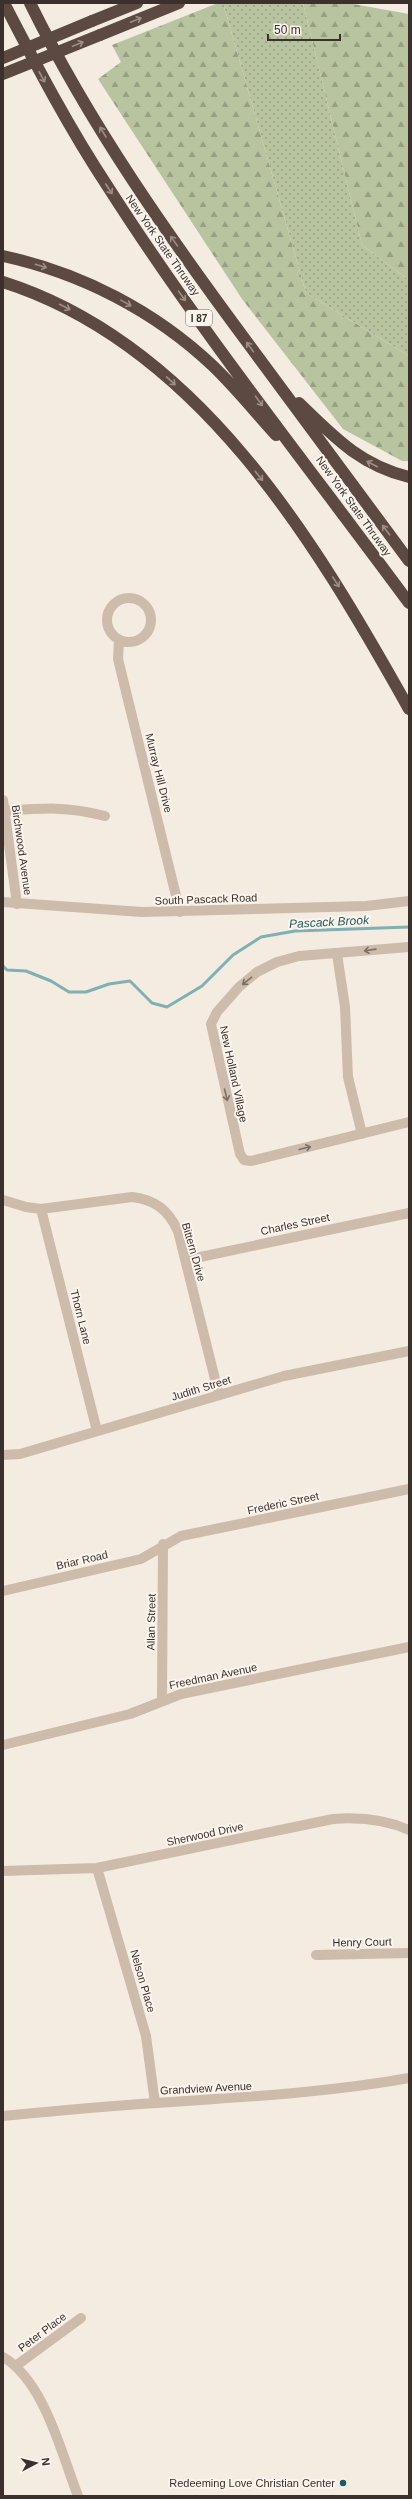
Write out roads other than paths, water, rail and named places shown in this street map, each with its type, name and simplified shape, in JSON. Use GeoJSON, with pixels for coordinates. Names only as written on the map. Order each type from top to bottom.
{"type":"FeatureCollection","features":[{"type":"Feature","properties":{"kind":"highway","name":"New York State Thruway"},"geometry":{"type":"LineString","coordinates":[[4,3],[53,96],[122,209],[170,279],[409,603]]}},
{"type":"Feature","properties":{"kind":"highway","name":"New York State Thruway"},"geometry":{"type":"LineString","coordinates":[[30,3],[71,79],[132,180],[276,382],[409,561]]}},
{"type":"Feature","properties":{"kind":"highway"},"geometry":{"type":"LineString","coordinates":[[3,58],[137,3]]}},
{"type":"Feature","properties":{"kind":"highway"},"geometry":{"type":"LineString","coordinates":[[3,74],[179,3]]}},
{"type":"Feature","properties":{"kind":"highway"},"geometry":{"type":"LineString","coordinates":[[3,256],[46,268],[91,285],[137,309],[169,330],[222,375],[318,480]]}},
{"type":"Feature","properties":{"kind":"highway"},"geometry":{"type":"LineString","coordinates":[[3,282],[52,300],[102,328],[155,366],[202,412],[260,477],[319,556],[363,627],[409,709]]}},
{"type":"Feature","properties":{"kind":"highway"},"geometry":{"type":"LineString","coordinates":[[276,382],[355,454],[381,469],[409,477]]}},
{"type":"Feature","properties":{"kind":"street"},"geometry":{"type":"LineString","coordinates":[[121,599],[138,600],[150,612],[149,630],[136,641],[119,640],[108,628],[106,619],[109,610],[121,599]]}},
{"type":"Feature","properties":{"kind":"street","name":"Murray Hill Drive"},"geometry":{"type":"LineString","coordinates":[[119,640],[118,659],[180,912]]}},
{"type":"Feature","properties":{"kind":"street","name":"Birchwood Avenue"},"geometry":{"type":"LineString","coordinates":[[3,800],[17,904]]}},
{"type":"Feature","properties":{"kind":"street"},"geometry":{"type":"LineString","coordinates":[[5,811],[51,807],[77,809],[105,816]]}},
{"type":"Feature","properties":{"kind":"street","name":"South Pascack Road"},"geometry":{"type":"LineString","coordinates":[[3,902],[105,911],[180,912],[366,906],[409,901]]}},
{"type":"Feature","properties":{"kind":"street","name":"New Holland Village"},"geometry":{"type":"LineString","coordinates":[[409,947],[299,956],[277,962],[257,972],[239,987],[217,1012],[210,1024],[240,1154],[244,1160],[251,1161],[409,1122]]}},
{"type":"Feature","properties":{"kind":"street"},"geometry":{"type":"LineString","coordinates":[[337,954],[345,1007],[348,1077],[362,1134]]}},
{"type":"Feature","properties":{"kind":"street","name":"Bittern Drive"},"geometry":{"type":"LineString","coordinates":[[3,1200],[26,1207],[41,1209],[132,1197],[147,1199],[160,1205],[171,1217],[178,1232],[219,1395]]}},
{"type":"Feature","properties":{"kind":"street","name":"Thorn Lane"},"geometry":{"type":"LineString","coordinates":[[41,1209],[98,1431]]}},
{"type":"Feature","properties":{"kind":"street","name":"Charles Street"},"geometry":{"type":"LineString","coordinates":[[186,1260],[409,1213]]}},
{"type":"Feature","properties":{"kind":"street","name":"Judith Street"},"geometry":{"type":"LineString","coordinates":[[3,1455],[20,1454],[284,1376],[409,1351]]}},
{"type":"Feature","properties":{"kind":"street","name":"Frederic Street"},"geometry":{"type":"LineString","coordinates":[[164,1544],[181,1536],[409,1489]]}},
{"type":"Feature","properties":{"kind":"street","name":"Briar Road"},"geometry":{"type":"LineString","coordinates":[[3,1591],[141,1559],[164,1544]]}},
{"type":"Feature","properties":{"kind":"street","name":"Allan Street"},"geometry":{"type":"LineString","coordinates":[[162,1700],[164,1544]]}},
{"type":"Feature","properties":{"kind":"street","name":"Freedman Avenue"},"geometry":{"type":"LineString","coordinates":[[3,1745],[130,1714],[162,1700],[181,1694],[409,1647]]}},
{"type":"Feature","properties":{"kind":"street","name":"Sherwood Drive"},"geometry":{"type":"LineString","coordinates":[[3,1871],[97,1868],[333,1819],[363,1818],[409,1830]]}},
{"type":"Feature","properties":{"kind":"street","name":"Nelson Place"},"geometry":{"type":"LineString","coordinates":[[97,1868],[146,2036],[155,2103]]}},
{"type":"Feature","properties":{"kind":"street","name":"Henry Court"},"geometry":{"type":"LineString","coordinates":[[316,1955],[409,1953]]}},
{"type":"Feature","properties":{"kind":"street","name":"Grandview Avenue"},"geometry":{"type":"LineString","coordinates":[[3,2116],[155,2103],[291,2095],[342,2089],[409,2078]]}},
{"type":"Feature","properties":{"kind":"street","name":"Peter Place"},"geometry":{"type":"LineString","coordinates":[[18,2365],[81,2318]]}},
{"type":"Feature","properties":{"kind":"street"},"geometry":{"type":"LineString","coordinates":[[3,2357],[18,2365],[40,2398],[78,2496]]}},
{"type":"Feature","properties":{"kind":"waterway","name":"Pascack Brook"},"geometry":{"type":"LineString","coordinates":[[3,966],[7,970],[26,971],[51,981],[69,992],[86,992],[109,984],[130,981],[152,1003],[167,1007],[202,986],[233,955],[261,937],[295,931],[409,927]]}},
{"type":"Feature","properties":{"kind":"place","name":"Redeeming Love Christian Center"},"geometry":{"type":"Point","coordinates":[343,2483]}}]}
